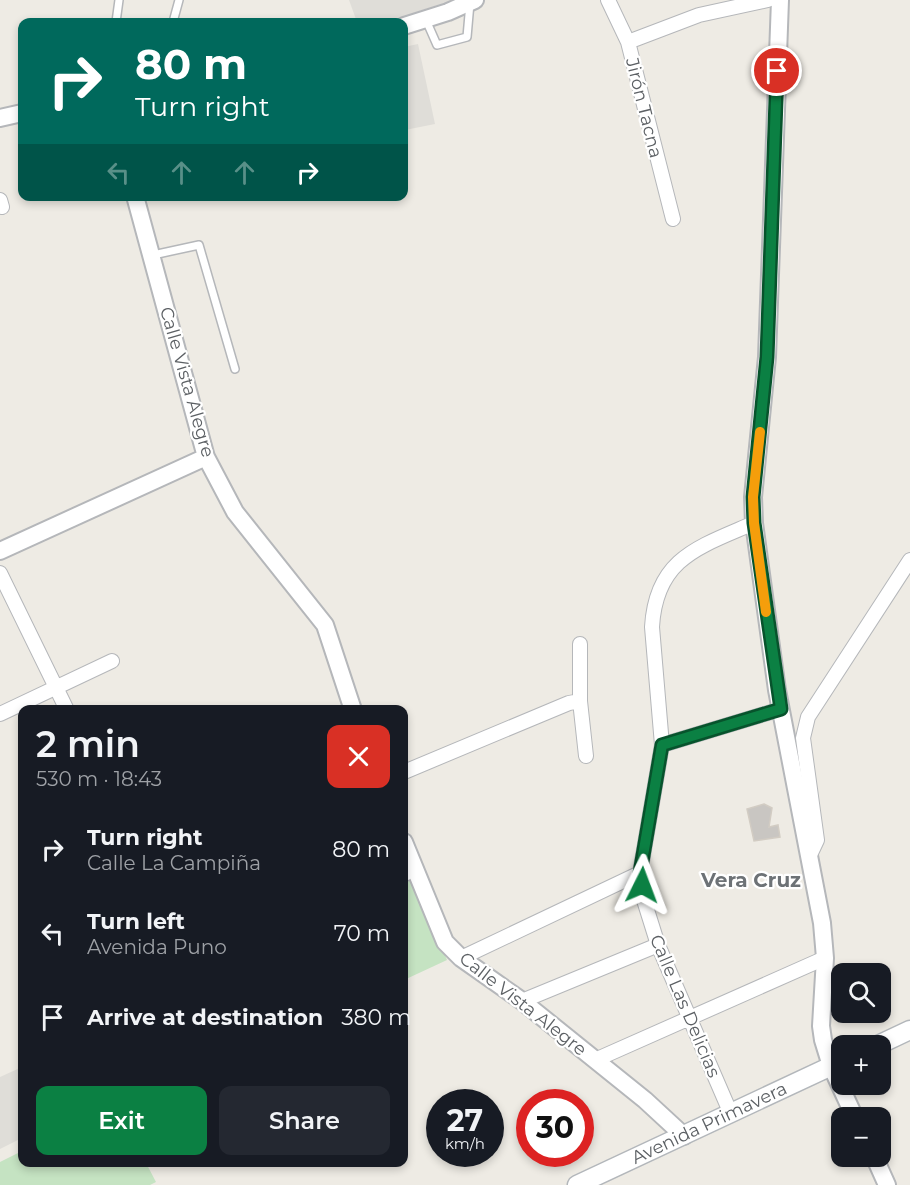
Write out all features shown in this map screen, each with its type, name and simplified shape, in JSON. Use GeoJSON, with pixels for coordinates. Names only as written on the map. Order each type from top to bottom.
{"type":"FeatureCollection","features":[{"type":"Feature","properties":{"kind":"main road"},"geometry":{"type":"LineString","coordinates":[[891,1039],[910,1030]]}},
{"type":"Feature","properties":{"kind":"main road","name":"Avenida Primavera"},"geometry":{"type":"LineString","coordinates":[[577,1185],[831,1066]]}},
{"type":"Feature","properties":{"kind":"street","name":"Jirón Tacna"},"geometry":{"type":"LineString","coordinates":[[608,0],[628,42],[673,219]]}},
{"type":"Feature","properties":{"kind":"street"},"geometry":{"type":"LineString","coordinates":[[628,42],[699,15],[768,0]]}},
{"type":"Feature","properties":{"kind":"street"},"geometry":{"type":"LineString","coordinates":[[780,0],[767,357],[753,497],[754,523],[781,709],[822,923],[825,958],[821,1026],[823,1040],[831,1055]]}},
{"type":"Feature","properties":{"kind":"street"},"geometry":{"type":"LineString","coordinates":[[408,25],[473,1]]}},
{"type":"Feature","properties":{"kind":"street"},"geometry":{"type":"LineString","coordinates":[[0,118],[18,114]]}},
{"type":"Feature","properties":{"kind":"street","name":"Calle Vista Alegre"},"geometry":{"type":"LineString","coordinates":[[136,201],[206,457],[235,512],[325,625],[351,705]]}},
{"type":"Feature","properties":{"kind":"street"},"geometry":{"type":"LineString","coordinates":[[0,551],[206,457]]}},
{"type":"Feature","properties":{"kind":"street","name":"Calle Las Delicias"},"geometry":{"type":"LineString","coordinates":[[731,1114],[658,945],[643,897],[640,873],[662,745],[652,627],[653,611],[666,578],[686,555],[754,523]]}},
{"type":"Feature","properties":{"kind":"street"},"geometry":{"type":"LineString","coordinates":[[809,857],[817,840],[803,738],[808,717],[910,560]]}},
{"type":"Feature","properties":{"kind":"street"},"geometry":{"type":"LineString","coordinates":[[0,573],[64,705]]}},
{"type":"Feature","properties":{"kind":"street"},"geometry":{"type":"LineString","coordinates":[[580,644],[580,701],[586,756]]}},
{"type":"Feature","properties":{"kind":"street"},"geometry":{"type":"LineString","coordinates":[[19,705],[112,662]]}},
{"type":"Feature","properties":{"kind":"street"},"geometry":{"type":"LineString","coordinates":[[408,770],[569,703],[580,701]]}},
{"type":"Feature","properties":{"kind":"street"},"geometry":{"type":"LineString","coordinates":[[0,714],[18,706]]}},
{"type":"Feature","properties":{"kind":"street"},"geometry":{"type":"LineString","coordinates":[[662,745],[781,709]]}},
{"type":"Feature","properties":{"kind":"street"},"geometry":{"type":"LineString","coordinates":[[461,958],[640,873]]}},
{"type":"Feature","properties":{"kind":"street","name":"Calle Vista Alegre"},"geometry":{"type":"LineString","coordinates":[[410,875],[445,942],[461,958],[522,1001],[645,1100],[684,1136]]}},
{"type":"Feature","properties":{"kind":"street"},"geometry":{"type":"LineString","coordinates":[[522,1001],[658,945]]}},
{"type":"Feature","properties":{"kind":"street"},"geometry":{"type":"LineString","coordinates":[[595,1060],[825,958]]}},
{"type":"Feature","properties":{"kind":"street"},"geometry":{"type":"LineString","coordinates":[[879,1167],[887,1185]]}},
{"type":"Feature","properties":{"kind":"lane"},"geometry":{"type":"LineString","coordinates":[[117,18],[119,0]]}},
{"type":"Feature","properties":{"kind":"lane"},"geometry":{"type":"LineString","coordinates":[[174,18],[179,0]]}},
{"type":"Feature","properties":{"kind":"lane"},"geometry":{"type":"LineString","coordinates":[[426,20],[437,45],[467,37],[473,1]]}},
{"type":"Feature","properties":{"kind":"lane"},"geometry":{"type":"LineString","coordinates":[[151,256],[199,245],[235,369]]}},
{"type":"Feature","properties":{"kind":"shaded area"},"geometry":{"type":"Polygon","coordinates":[[[349,0],[453,0],[398,18],[356,18],[349,0]]]}},
{"type":"Feature","properties":{"kind":"shaded area"},"geometry":{"type":"Polygon","coordinates":[[[418,44],[435,124],[408,129],[408,46],[418,44]]]}},
{"type":"Feature","properties":{"kind":"shaded area"},"geometry":{"type":"Polygon","coordinates":[[[18,1069],[18,1140],[0,1149],[0,1077],[18,1069]]]}},
{"type":"Feature","properties":{"kind":"green space"},"geometry":{"type":"Polygon","coordinates":[[[413,879],[447,960],[408,978],[408,881],[413,879]]]}},
{"type":"Feature","properties":{"kind":"green space"},"geometry":{"type":"Polygon","coordinates":[[[18,1153],[18,1167],[148,1167],[156,1182],[150,1185],[0,1185],[0,1162],[18,1153]]]}},
{"type":"Feature","properties":{"kind":"building"},"geometry":{"type":"Polygon","coordinates":[[[764,804],[772,808],[769,827],[778,825],[780,837],[754,841],[747,809],[764,804]]]}},
{"type":"Feature","properties":{"kind":"slow traffic"},"geometry":{"type":"LineString","coordinates":[[760,432],[753,497],[754,523],[766,612]]}},
{"type":"Feature","properties":{"kind":"district","name":"Vera Cruz"},"geometry":{"type":"Point","coordinates":[751,880]}},
{"type":"Feature","properties":{"kind":"route"},"geometry":{"type":"LineString","coordinates":[[642,885],[640,873],[662,745],[781,709],[754,523],[753,497],[767,357],[777,71]]}}]}
